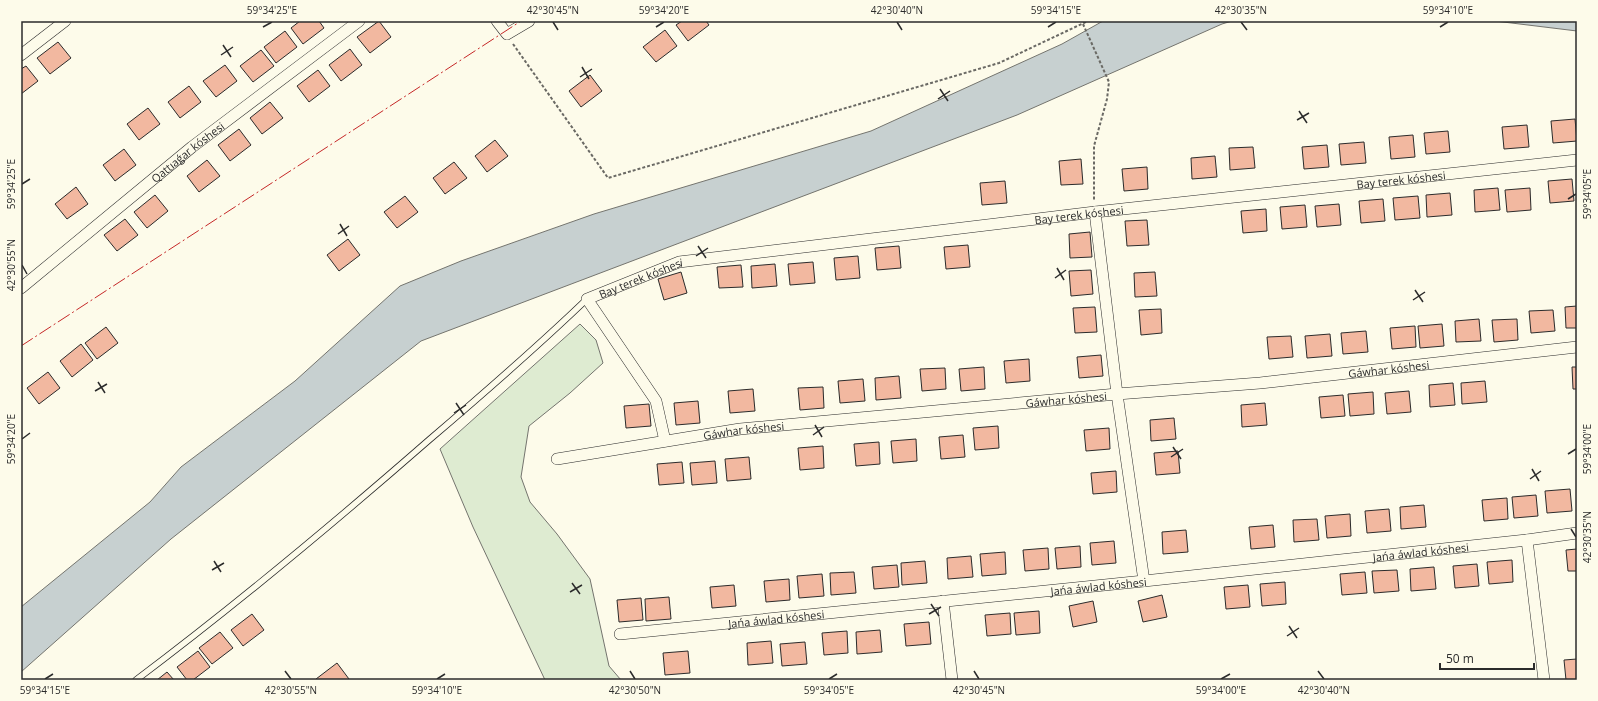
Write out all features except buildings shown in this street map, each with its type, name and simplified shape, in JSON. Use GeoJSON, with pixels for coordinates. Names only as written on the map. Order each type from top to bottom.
{"type":"FeatureCollection","features":[{"type":"Feature","properties":{"kind":"street"},"geometry":{"type":"LineString","coordinates":[[21,55],[65,21]]}},
{"type":"Feature","properties":{"kind":"street","name":"Qattıaǵar kóshesi"},"geometry":{"type":"LineString","coordinates":[[21,288],[192,147],[359,21]]}},
{"type":"Feature","properties":{"kind":"street"},"geometry":{"type":"LineString","coordinates":[[497,21],[507,34],[529,21]]}},
{"type":"Feature","properties":{"kind":"street","name":"Bay terek kóshesi"},"geometry":{"type":"LineString","coordinates":[[587,299],[679,262],[1094,212],[1577,160]]}},
{"type":"Feature","properties":{"kind":"street"},"geometry":{"type":"LineString","coordinates":[[1094,212],[1117,394],[1144,581]]}},
{"type":"Feature","properties":{"kind":"street"},"geometry":{"type":"LineString","coordinates":[[587,299],[656,401],[665,441]]}},
{"type":"Feature","properties":{"kind":"street","name":"Gáwhar kóshesi"},"geometry":{"type":"LineString","coordinates":[[557,459],[740,429],[1117,394],[1260,383],[1577,347]]}},
{"type":"Feature","properties":{"kind":"street","name":"Jańa áwlad kóshesi"},"geometry":{"type":"LineString","coordinates":[[620,634],[1144,581],[1527,540],[1577,533]]}},
{"type":"Feature","properties":{"kind":"street"},"geometry":{"type":"LineString","coordinates":[[1527,540],[1544,680]]}},
{"type":"Feature","properties":{"kind":"street"},"geometry":{"type":"LineString","coordinates":[[942,601],[952,680]]}},
{"type":"Feature","properties":{"kind":"lane"},"geometry":{"type":"LineString","coordinates":[[136,680],[174,652],[337,521],[540,344],[587,299]]}},
{"type":"Feature","properties":{"kind":"path"},"geometry":{"type":"LineString","coordinates":[[507,34],[608,178],[999,63],[1088,21]]}},
{"type":"Feature","properties":{"kind":"path"},"geometry":{"type":"LineString","coordinates":[[1083,24],[1109,82],[1107,99],[1094,146],[1094,212]]}},
{"type":"Feature","properties":{"kind":"green space"},"geometry":{"type":"Polygon","coordinates":[[[580,324],[596,340],[603,363],[570,393],[529,426],[521,477],[530,502],[557,534],[590,579],[609,666],[621,680],[545,680],[473,527],[440,449],[580,324]]]}},
{"type":"Feature","properties":{"kind":"shaded area"},"geometry":{"type":"Polygon","coordinates":[[[1103,21],[1232,21],[1222,24],[1017,115],[421,341],[171,539],[21,672],[21,607],[150,502],[181,467],[295,381],[400,286],[461,261],[594,214],[871,131],[1062,44],[1103,21]]]}},
{"type":"Feature","properties":{"kind":"shaded area"},"geometry":{"type":"Polygon","coordinates":[[[1495,21],[1577,21],[1577,31],[1495,21]]]}},
{"type":"Feature","properties":{"kind":"power"},"geometry":{"type":"LineString","coordinates":[[21,346],[521,21]]}}]}
